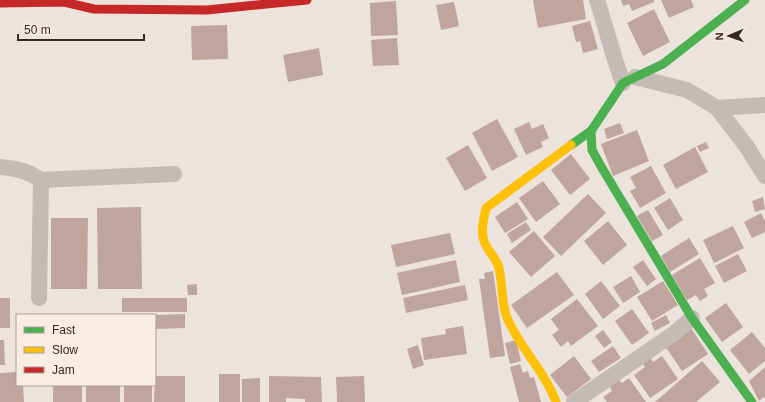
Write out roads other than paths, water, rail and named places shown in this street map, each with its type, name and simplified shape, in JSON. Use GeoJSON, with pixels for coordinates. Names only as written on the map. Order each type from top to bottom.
{"type":"FeatureCollection","features":[{"type":"Feature","properties":{"kind":"street"},"geometry":{"type":"LineString","coordinates":[[0,3],[64,1],[94,9],[207,10],[307,0]]}},
{"type":"Feature","properties":{"kind":"street"},"geometry":{"type":"LineString","coordinates":[[597,0],[614,59],[629,80],[687,90],[717,108],[747,147],[765,176]]}},
{"type":"Feature","properties":{"kind":"street"},"geometry":{"type":"LineString","coordinates":[[556,402],[551,389],[515,334],[507,318],[498,264],[484,241],[482,226],[486,208],[548,160],[591,131],[629,80],[663,64],[744,0]]}},
{"type":"Feature","properties":{"kind":"street"},"geometry":{"type":"LineString","coordinates":[[717,108],[765,105]]}},
{"type":"Feature","properties":{"kind":"street"},"geometry":{"type":"LineString","coordinates":[[591,131],[592,150],[692,318],[752,402]]}},
{"type":"Feature","properties":{"kind":"street"},"geometry":{"type":"LineString","coordinates":[[0,168],[19,169],[30,173],[41,180],[174,174]]}},
{"type":"Feature","properties":{"kind":"street"},"geometry":{"type":"LineString","coordinates":[[39,298],[41,180]]}},
{"type":"Feature","properties":{"kind":"street"},"geometry":{"type":"LineString","coordinates":[[574,402],[676,332],[692,318]]}}]}
